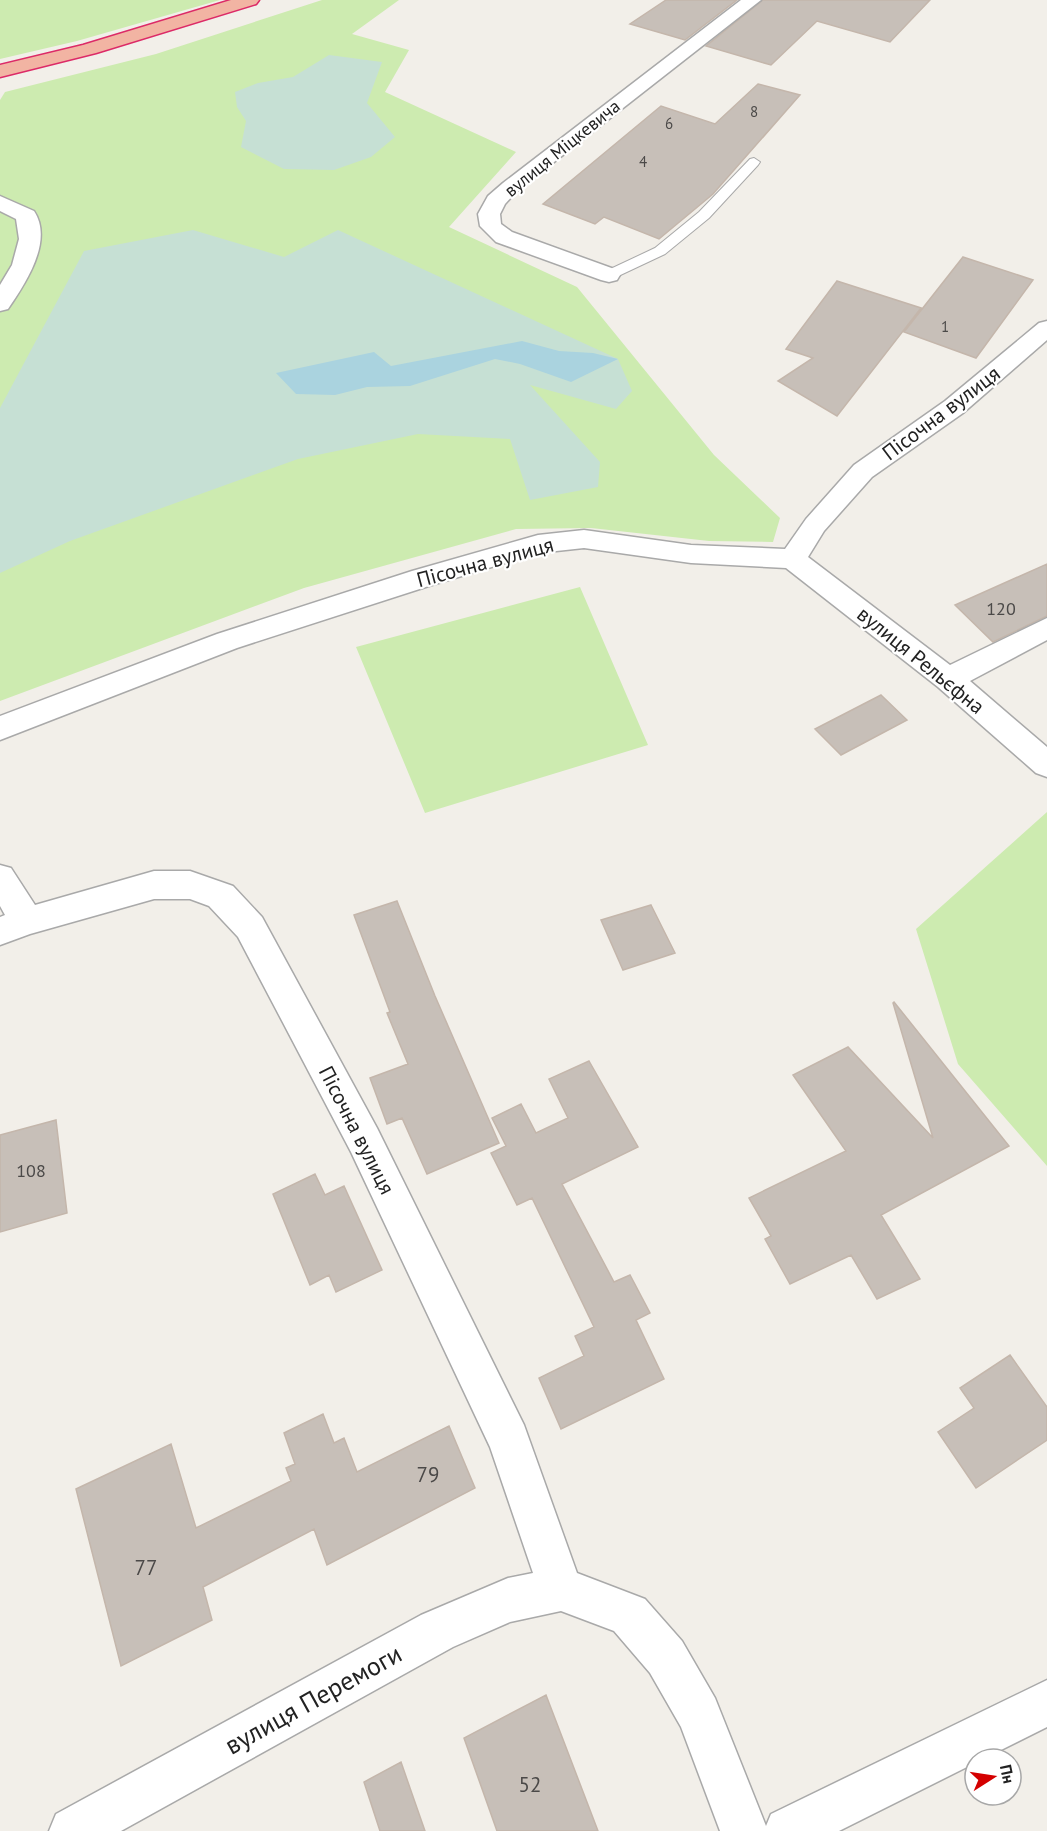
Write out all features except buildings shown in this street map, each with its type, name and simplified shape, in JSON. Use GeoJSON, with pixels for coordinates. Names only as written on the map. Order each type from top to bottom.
{"type":"FeatureCollection","features":[{"type":"Feature","properties":{"kind":"highway"},"geometry":{"type":"LineString","coordinates":[[0,71],[90,49],[250,0]]}},
{"type":"Feature","properties":{"kind":"street","name":"вулиця Міцкевича"},"geometry":{"type":"LineString","coordinates":[[609,275],[504,237],[490,226],[489,214],[496,201],[555,150],[752,0]]}},
{"type":"Feature","properties":{"kind":"street"},"geometry":{"type":"LineString","coordinates":[[0,202],[26,216],[30,239],[23,265],[0,304]]}},
{"type":"Feature","properties":{"kind":"street","name":"Пісочна вулиця"},"geometry":{"type":"LineString","coordinates":[[0,728],[227,641],[422,578],[538,544],[584,538],[690,555],[792,559],[815,525],[863,471],[954,407],[1047,328]]}},
{"type":"Feature","properties":{"kind":"street","name":"вулиця Рельєфна"},"geometry":{"type":"LineString","coordinates":[[792,559],[948,679],[1047,765]]}},
{"type":"Feature","properties":{"kind":"street"},"geometry":{"type":"LineString","coordinates":[[948,679],[1047,628]]}},
{"type":"Feature","properties":{"kind":"street"},"geometry":{"type":"LineString","coordinates":[[0,878],[14,926]]}},
{"type":"Feature","properties":{"kind":"street","name":"Пісочна вулиця"},"geometry":{"type":"LineString","coordinates":[[14,926],[154,885],[190,885],[221,896],[250,927],[363,1140],[509,1440],[561,1589]]}},
{"type":"Feature","properties":{"kind":"street"},"geometry":{"type":"LineString","coordinates":[[561,1589],[629,1615],[666,1657],[699,1714],[744,1831]]}},
{"type":"Feature","properties":{"kind":"street","name":"вулиця Перемоги"},"geometry":{"type":"LineString","coordinates":[[73,1831],[437,1631],[508,1600],[561,1589]]}},
{"type":"Feature","properties":{"kind":"street"},"geometry":{"type":"LineString","coordinates":[[788,1831],[1047,1703]]}},
{"type":"Feature","properties":{"kind":"lane"},"geometry":{"type":"LineString","coordinates":[[609,275],[660,251],[704,215],[754,162]]}},
{"type":"Feature","properties":{"kind":"green space"},"geometry":{"type":"Polygon","coordinates":[[[0,0],[220,0],[77,41],[0,59],[0,0]]]}},
{"type":"Feature","properties":{"kind":"green space"},"geometry":{"type":"Polygon","coordinates":[[[322,0],[399,0],[352,34],[409,50],[385,92],[516,152],[449,227],[577,287],[714,455],[780,518],[773,542],[709,541],[591,528],[516,529],[304,588],[0,701],[0,100],[5,92],[156,54],[322,0]]]}},
{"type":"Feature","properties":{"kind":"green space"},"geometry":{"type":"Polygon","coordinates":[[[329,55],[382,62],[367,103],[395,137],[371,157],[334,170],[284,169],[241,147],[246,121],[237,107],[235,92],[258,83],[293,77],[329,55]]]}},
{"type":"Feature","properties":{"kind":"green space"},"geometry":{"type":"Polygon","coordinates":[[[193,230],[284,257],[338,230],[618,359],[632,391],[616,409],[530,385],[600,462],[598,487],[530,500],[510,439],[418,434],[298,459],[70,541],[0,573],[0,408],[84,251],[193,230]]]}},
{"type":"Feature","properties":{"kind":"green space"},"geometry":{"type":"Polygon","coordinates":[[[580,587],[648,745],[425,813],[356,647],[580,587]]]}},
{"type":"Feature","properties":{"kind":"green space"},"geometry":{"type":"Polygon","coordinates":[[[1047,812],[1047,1166],[958,1064],[916,929],[1047,812]]]}},
{"type":"Feature","properties":{"kind":"water"},"geometry":{"type":"Polygon","coordinates":[[[522,341],[559,351],[593,353],[618,359],[571,382],[520,364],[495,359],[410,386],[367,387],[335,395],[296,394],[276,373],[374,352],[391,366],[522,341]]]}}]}
